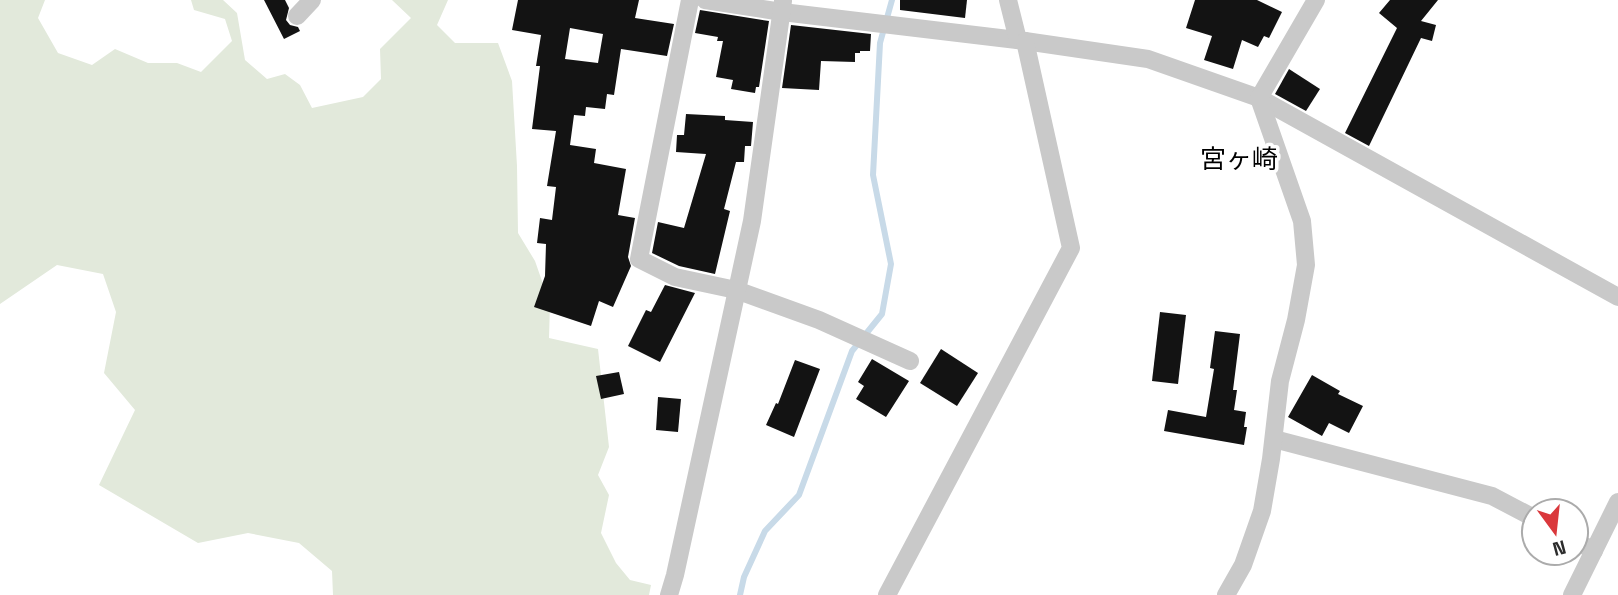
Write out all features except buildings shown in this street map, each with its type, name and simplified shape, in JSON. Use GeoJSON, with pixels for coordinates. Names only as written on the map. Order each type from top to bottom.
{"type":"FeatureCollection","features":[{"type":"Feature","properties":{"kind":"street"},"geometry":{"type":"LineString","coordinates":[[298,16],[312,0]]}},
{"type":"Feature","properties":{"kind":"street"},"geometry":{"type":"LineString","coordinates":[[690,0],[639,259],[675,277],[736,290],[819,320],[910,361]]}},
{"type":"Feature","properties":{"kind":"street"},"geometry":{"type":"LineString","coordinates":[[705,0],[782,6],[1148,59],[1259,98],[1618,297]]}},
{"type":"Feature","properties":{"kind":"street"},"geometry":{"type":"LineString","coordinates":[[887,595],[1070,248],[1022,40],[1008,0]]}},
{"type":"Feature","properties":{"kind":"street"},"geometry":{"type":"LineString","coordinates":[[1226,595],[1243,565],[1262,511],[1280,381],[1296,320],[1306,265],[1302,221],[1259,98],[1315,0]]}},
{"type":"Feature","properties":{"kind":"street"},"geometry":{"type":"LineString","coordinates":[[669,595],[752,221],[782,6]]}},
{"type":"Feature","properties":{"kind":"street"},"geometry":{"type":"LineString","coordinates":[[1273,439],[1492,496],[1520,511]]}},
{"type":"Feature","properties":{"kind":"street"},"geometry":{"type":"LineString","coordinates":[[1572,595],[1618,502]]}},
{"type":"Feature","properties":{"kind":"street"},"geometry":{"type":"LineString","coordinates":[[1590,549],[1594,551]]}},
{"type":"Feature","properties":{"kind":"shaded area"},"geometry":{"type":"Polygon","coordinates":[[[0,0],[45,0],[38,18],[58,53],[92,65],[115,49],[148,63],[177,63],[201,72],[232,41],[225,19],[194,10],[191,0],[223,0],[237,13],[245,60],[267,79],[285,74],[300,85],[312,108],[363,97],[381,79],[380,49],[411,18],[392,0],[448,0],[437,25],[455,43],[498,43],[512,81],[518,233],[535,261],[550,304],[549,338],[598,349],[609,447],[598,475],[609,495],[601,533],[616,563],[630,580],[651,585],[649,595],[333,595],[332,571],[299,543],[248,533],[198,543],[99,485],[135,410],[104,373],[116,312],[103,274],[57,265],[0,304],[0,0]]]}},
{"type":"Feature","properties":{"kind":"waterway"},"geometry":{"type":"LineString","coordinates":[[740,595],[744,577],[765,531],[799,495],[852,351],[882,314],[891,264],[873,175],[880,43],[892,0]]}},
{"type":"Feature","properties":{"kind":"district","name":"宮ヶ崎"},"geometry":{"type":"Point","coordinates":[1239,159]}}]}
